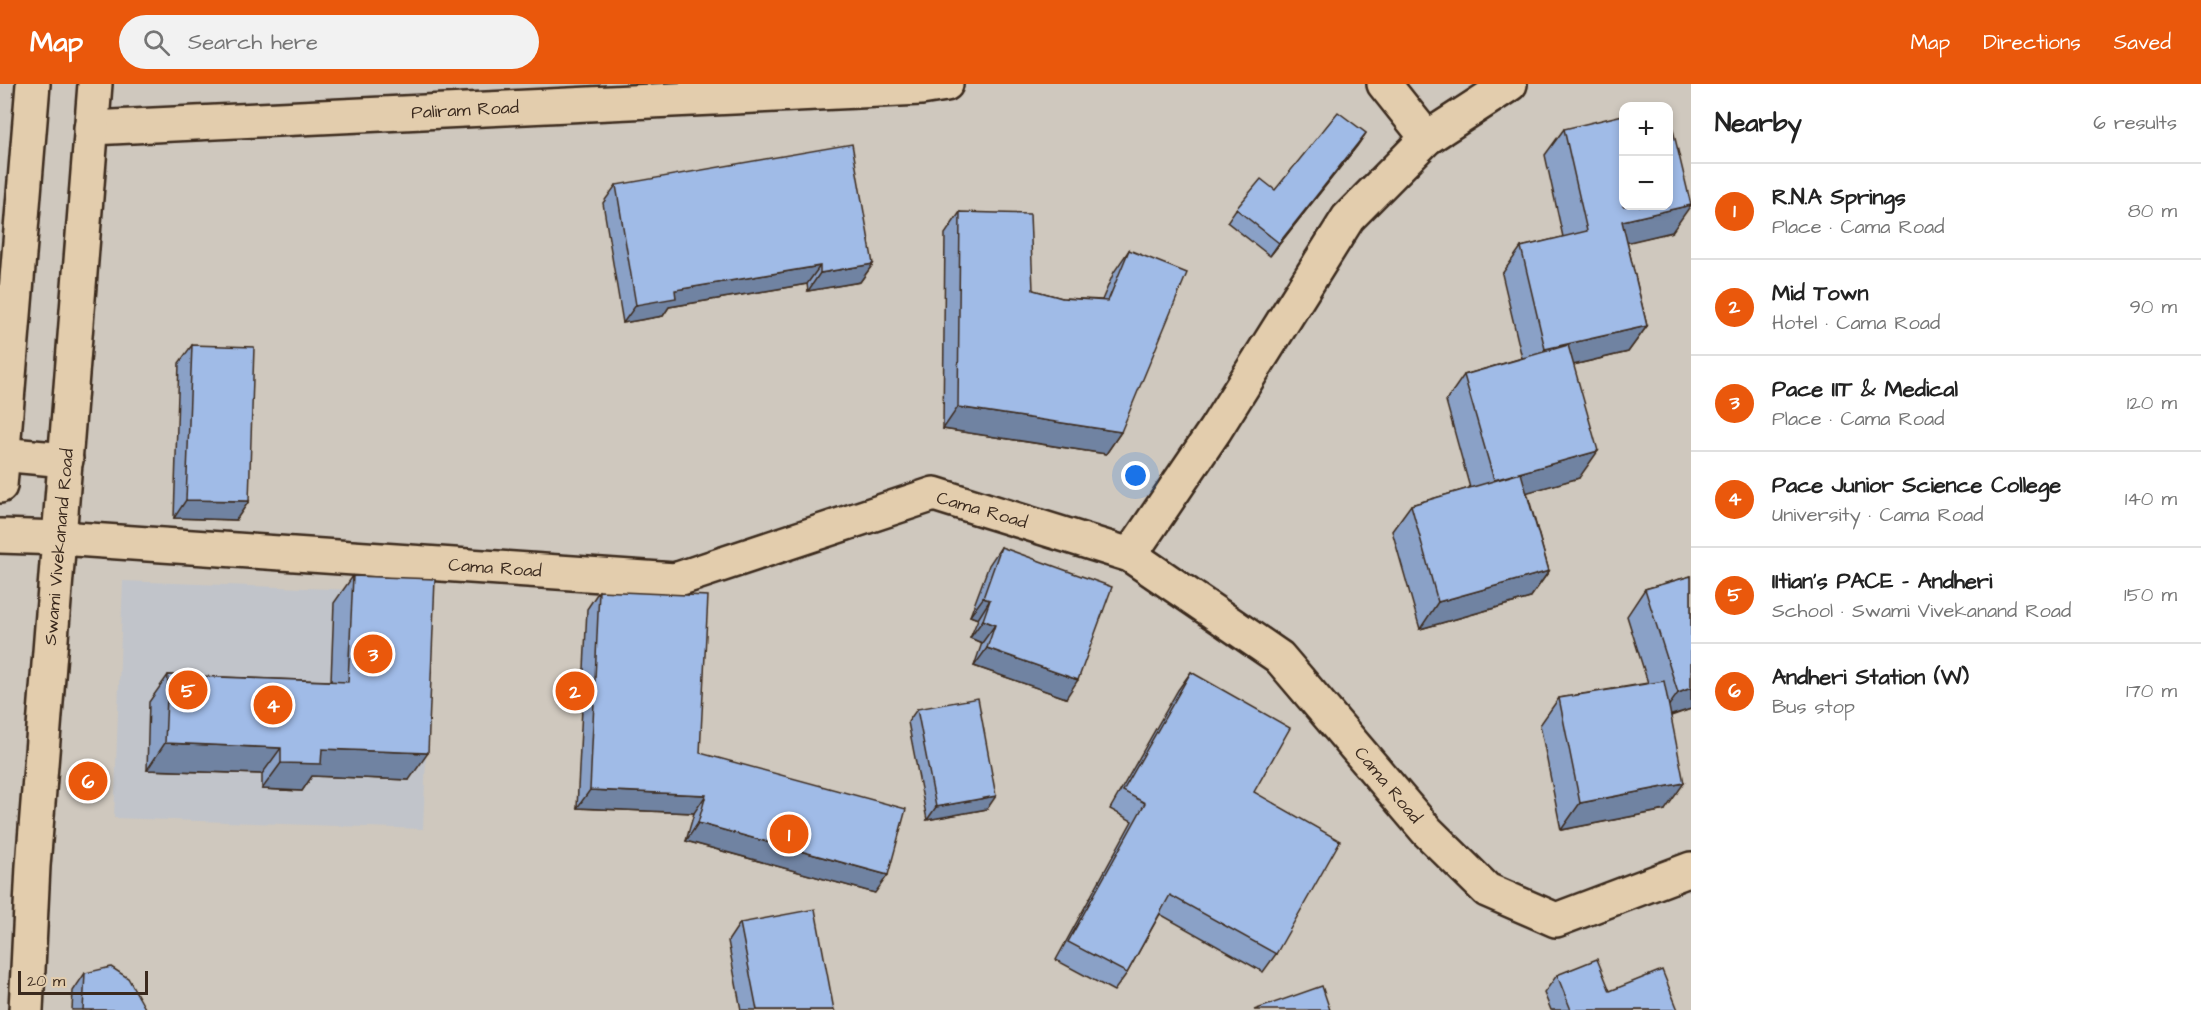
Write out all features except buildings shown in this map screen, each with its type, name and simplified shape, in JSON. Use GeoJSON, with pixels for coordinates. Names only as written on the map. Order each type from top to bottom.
{"type":"FeatureCollection","features":[{"type":"Feature","properties":{"kind":"street"},"geometry":{"type":"LineString","coordinates":[[0,486],[33,84]]}},
{"type":"Feature","properties":{"kind":"street","name":"Swami Vivekanand Road"},"geometry":{"type":"LineString","coordinates":[[26,1010],[33,866],[95,84]]}},
{"type":"Feature","properties":{"kind":"street","name":"Paliram Road"},"geometry":{"type":"LineString","coordinates":[[91,128],[921,88],[946,84]]}},
{"type":"Feature","properties":{"kind":"street"},"geometry":{"type":"LineString","coordinates":[[1384,84],[1427,138]]}},
{"type":"Feature","properties":{"kind":"street"},"geometry":{"type":"LineString","coordinates":[[1130,555],[1215,430],[1348,218],[1427,138],[1510,84]]}},
{"type":"Feature","properties":{"kind":"street"},"geometry":{"type":"LineString","coordinates":[[1,454],[66,460]]}},
{"type":"Feature","properties":{"kind":"street","name":"Cama Road"},"geometry":{"type":"LineString","coordinates":[[0,536],[60,538],[675,580],[934,494],[1130,555],[1278,657],[1427,831],[1487,890],[1556,920],[1691,869]]}},
{"type":"Feature","properties":{"kind":"shaded area"},"geometry":{"type":"Polygon","coordinates":[[[123,581],[433,593],[423,829],[114,818],[123,581]]]}},
{"type":"Feature","properties":{"kind":"place","name":"Pace IIT & Medical"},"geometry":{"type":"Point","coordinates":[373,654]}},
{"type":"Feature","properties":{"kind":"place","name":"IItian's PACE - Andheri"},"geometry":{"type":"Point","coordinates":[188,690]}},
{"type":"Feature","properties":{"kind":"place","name":"Mid Town"},"geometry":{"type":"Point","coordinates":[575,691]}},
{"type":"Feature","properties":{"kind":"place","name":"Pace Junior Science College"},"geometry":{"type":"Point","coordinates":[273,705]}},
{"type":"Feature","properties":{"kind":"place","name":"Andheri Station (W)"},"geometry":{"type":"Point","coordinates":[88,781]}},
{"type":"Feature","properties":{"kind":"place","name":"R.N.A Springs"},"geometry":{"type":"Point","coordinates":[789,834]}}]}
